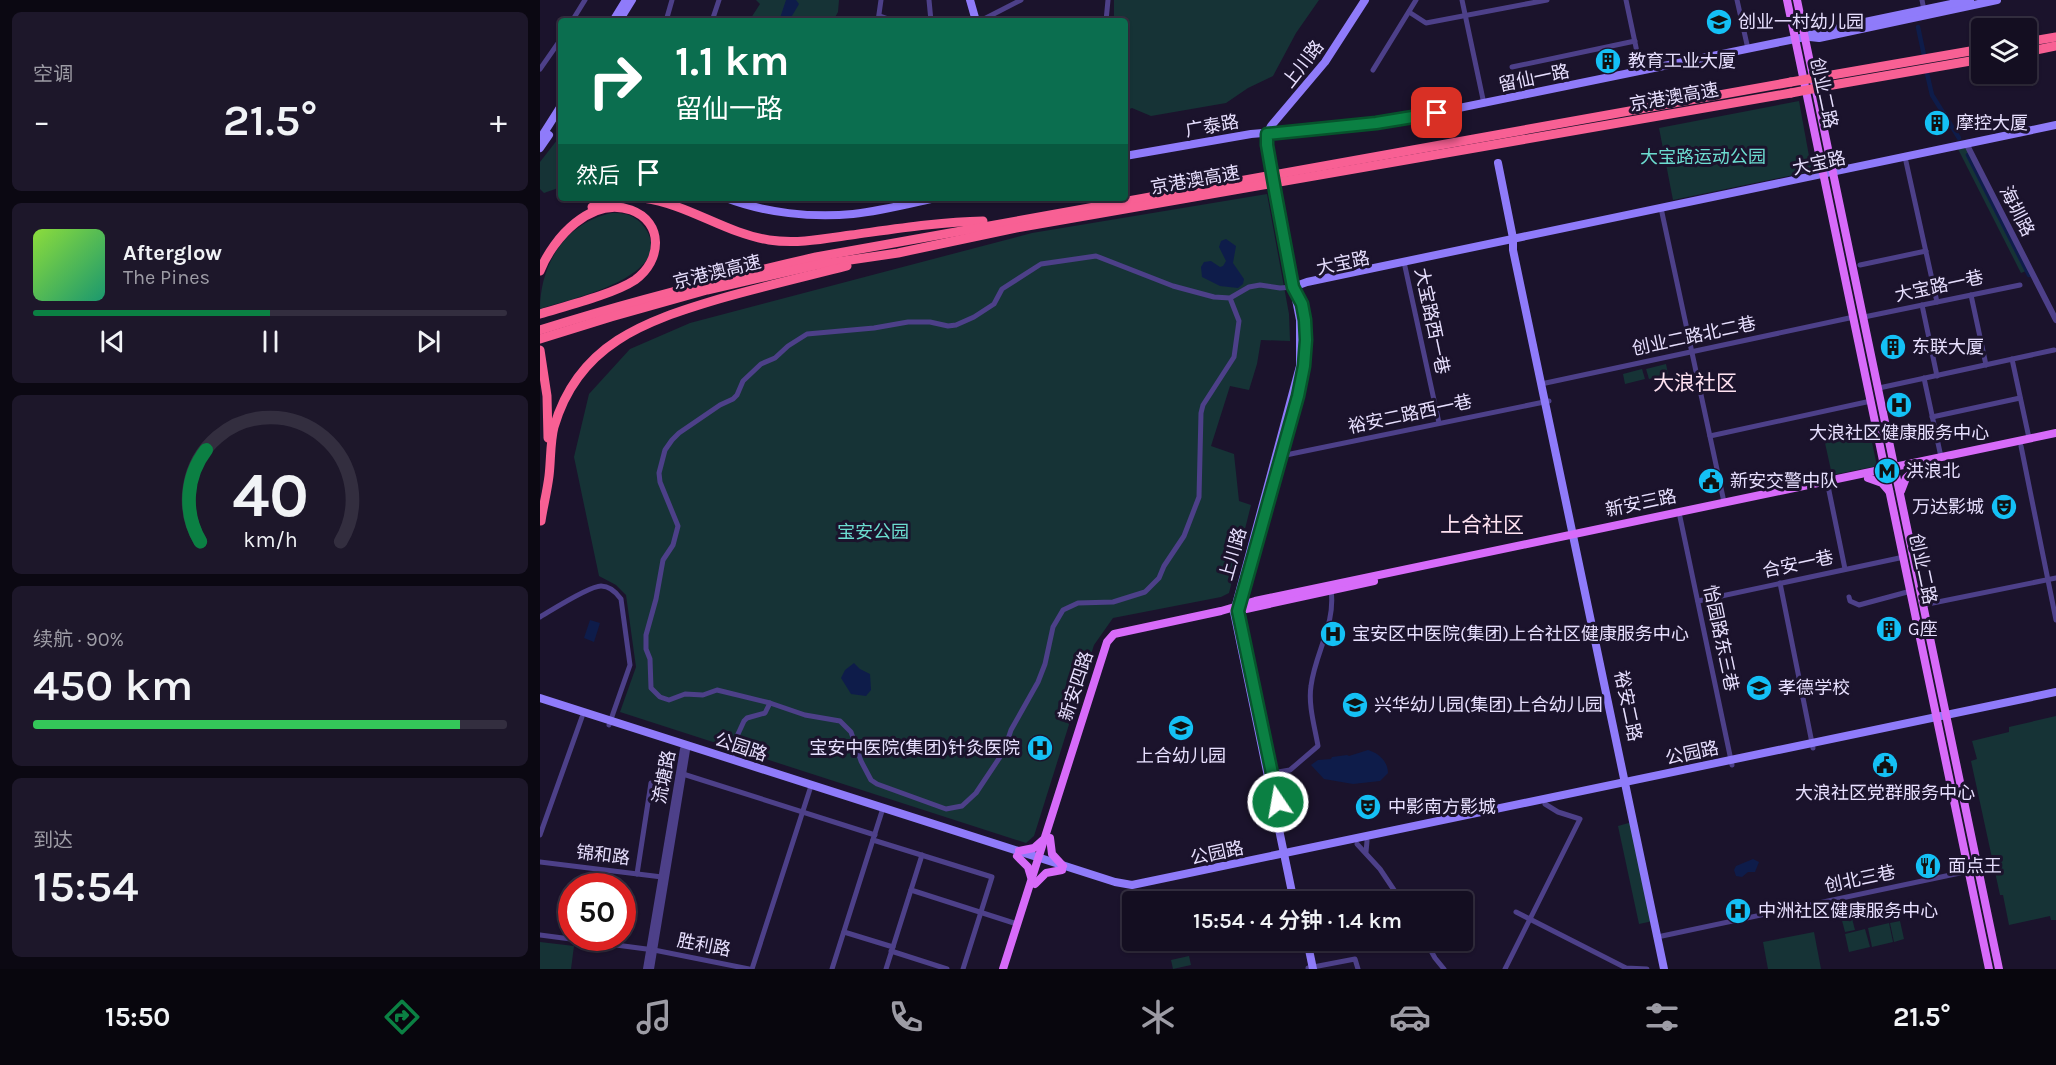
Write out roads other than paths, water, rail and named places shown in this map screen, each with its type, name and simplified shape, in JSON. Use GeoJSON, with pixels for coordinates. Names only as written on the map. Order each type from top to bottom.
{"type":"FeatureCollection","features":[{"type":"Feature","properties":{"kind":"highway"},"geometry":{"type":"LineString","coordinates":[[2037,40],[2056,37]]}},
{"type":"Feature","properties":{"kind":"highway"},"geometry":{"type":"LineString","coordinates":[[2037,50],[2056,46]]}},
{"type":"Feature","properties":{"kind":"highway"},"geometry":{"type":"LineString","coordinates":[[1827,81],[1916,60],[1971,51]]}},
{"type":"Feature","properties":{"kind":"highway"},"geometry":{"type":"LineString","coordinates":[[1827,81],[1971,62]]}},
{"type":"Feature","properties":{"kind":"highway","name":"京港澳高速"},"geometry":{"type":"LineString","coordinates":[[1128,199],[1791,82],[1827,81]]}},
{"type":"Feature","properties":{"kind":"highway","name":"京港澳高速"},"geometry":{"type":"LineString","coordinates":[[540,339],[611,316],[707,290],[816,265],[898,253],[1016,228],[1791,93],[1827,81]]}},
{"type":"Feature","properties":{"kind":"highway"},"geometry":{"type":"LineString","coordinates":[[540,258],[548,244],[587,209],[610,201]]}},
{"type":"Feature","properties":{"kind":"highway"},"geometry":{"type":"LineString","coordinates":[[656,201],[680,207],[738,232],[783,241],[821,240],[952,223],[1016,219]]}},
{"type":"Feature","properties":{"kind":"highway","name":"京港澳高速"},"geometry":{"type":"LineString","coordinates":[[540,330],[642,299],[816,256],[1118,201]]}},
{"type":"Feature","properties":{"kind":"highway"},"geometry":{"type":"LineString","coordinates":[[540,271],[553,246],[568,225],[602,209],[620,207],[629,209],[644,218],[654,232],[655,255],[640,276],[626,285],[540,314]]}},
{"type":"Feature","properties":{"kind":"highway"},"geometry":{"type":"LineString","coordinates":[[540,523],[549,477],[554,426],[575,381],[595,358],[619,339],[646,323],[679,311],[898,253]]}},
{"type":"Feature","properties":{"kind":"highway"},"geometry":{"type":"LineString","coordinates":[[540,350],[547,396],[549,477]]}},
{"type":"Feature","properties":{"kind":"main road"},"geometry":{"type":"LineString","coordinates":[[615,18],[626,0]]}},
{"type":"Feature","properties":{"kind":"main road"},"geometry":{"type":"LineString","coordinates":[[621,18],[632,0]]}},
{"type":"Feature","properties":{"kind":"main road"},"geometry":{"type":"LineString","coordinates":[[970,0],[977,18]]}},
{"type":"Feature","properties":{"kind":"main road","name":"上川路"},"geometry":{"type":"LineString","coordinates":[[1296,891],[1236,610],[1279,457],[1300,366],[1300,320],[1276,196],[1267,134],[1279,115],[1325,62],[1365,0]]}},
{"type":"Feature","properties":{"kind":"main road","name":"创业二路"},"geometry":{"type":"LineString","coordinates":[[1787,0],[1882,452],[1891,470]]}},
{"type":"Feature","properties":{"kind":"main road","name":"创业二路"},"geometry":{"type":"LineString","coordinates":[[1797,0],[1879,388],[1891,448],[1891,470],[1923,605],[1971,880],[1989,969]]}},
{"type":"Feature","properties":{"kind":"main road","name":"留仙一路"},"geometry":{"type":"LineString","coordinates":[[1267,134],[1376,123],[1484,104],[1970,0]]}},
{"type":"Feature","properties":{"kind":"main road","name":"留仙一路"},"geometry":{"type":"LineString","coordinates":[[1805,37],[1819,38],[1997,0]]}},
{"type":"Feature","properties":{"kind":"main road"},"geometry":{"type":"LineString","coordinates":[[540,139],[558,113]]}},
{"type":"Feature","properties":{"kind":"main road"},"geometry":{"type":"LineString","coordinates":[[540,148],[558,114]]}},
{"type":"Feature","properties":{"kind":"main road","name":"大宝路"},"geometry":{"type":"LineString","coordinates":[[1905,158],[1968,147],[2056,126]]}},
{"type":"Feature","properties":{"kind":"main road","name":"大宝路"},"geometry":{"type":"LineString","coordinates":[[1293,287],[1308,286],[1404,263],[2056,126]]}},
{"type":"Feature","properties":{"kind":"main road","name":"广泰路"},"geometry":{"type":"LineString","coordinates":[[1128,155],[1251,134],[1267,134]]}},
{"type":"Feature","properties":{"kind":"main road","name":"广泰路"},"geometry":{"type":"LineString","coordinates":[[1128,160],[1252,139],[1267,134]]}},
{"type":"Feature","properties":{"kind":"main road","name":"裕安二路"},"geometry":{"type":"LineString","coordinates":[[1498,163],[1666,969]]}},
{"type":"Feature","properties":{"kind":"main road"},"geometry":{"type":"LineString","coordinates":[[737,201],[771,210],[809,214],[853,214],[920,201]]}},
{"type":"Feature","properties":{"kind":"main road"},"geometry":{"type":"LineString","coordinates":[[756,201],[810,210],[853,209],[897,201]]}},
{"type":"Feature","properties":{"kind":"main road","name":"新安三路"},"geometry":{"type":"LineString","coordinates":[[1916,465],[1941,457],[2056,433]]}},
{"type":"Feature","properties":{"kind":"main road","name":"新安三路"},"geometry":{"type":"LineString","coordinates":[[1236,610],[1255,600],[1680,517],[1828,486],[1891,470],[2056,438]]}},
{"type":"Feature","properties":{"kind":"main road"},"geometry":{"type":"LineString","coordinates":[[1882,452],[1880,461],[1869,475],[1896,494],[1916,465],[1900,459],[1891,448]]}},
{"type":"Feature","properties":{"kind":"main road","name":"新安三路"},"geometry":{"type":"LineString","coordinates":[[1236,610],[1332,598],[1575,536],[1724,502],[1869,475]]}},
{"type":"Feature","properties":{"kind":"main road","name":"创业二路"},"geometry":{"type":"LineString","coordinates":[[1896,494],[1911,591],[1999,969]]}},
{"type":"Feature","properties":{"kind":"main road","name":"新安四路"},"geometry":{"type":"LineString","coordinates":[[1008,969],[1107,642],[1119,632],[1236,610]]}},
{"type":"Feature","properties":{"kind":"main road","name":"公园路"},"geometry":{"type":"LineString","coordinates":[[1942,718],[2056,692]]}},
{"type":"Feature","properties":{"kind":"main road","name":"公园路"},"geometry":{"type":"LineString","coordinates":[[685,748],[731,759],[1118,888],[1137,890],[1812,745],[2056,696]]}},
{"type":"Feature","properties":{"kind":"main road","name":"公园路"},"geometry":{"type":"LineString","coordinates":[[541,699],[582,717],[610,723]]}},
{"type":"Feature","properties":{"kind":"main road","name":"公园路"},"geometry":{"type":"LineString","coordinates":[[541,699],[810,789],[883,810]]}},
{"type":"Feature","properties":{"kind":"main road","name":"裕安二路"},"geometry":{"type":"LineString","coordinates":[[1628,784],[1662,936],[1666,969]]}},
{"type":"Feature","properties":{"kind":"main road","name":"公园路"},"geometry":{"type":"LineString","coordinates":[[1287,856],[1357,844],[1628,784]]}},
{"type":"Feature","properties":{"kind":"main road"},"geometry":{"type":"LineString","coordinates":[[1047,838],[1052,854],[1063,868],[1046,873],[1033,883],[1028,867],[1018,854],[1034,848],[1047,838]]}},
{"type":"Feature","properties":{"kind":"main road","name":"上川路"},"geometry":{"type":"LineString","coordinates":[[1287,856],[1292,891]]}},
{"type":"Feature","properties":{"kind":"main road","name":"新安四路"},"geometry":{"type":"LineString","coordinates":[[1003,969],[1033,883]]}},
{"type":"Feature","properties":{"kind":"main road"},"geometry":{"type":"LineString","coordinates":[[1307,951],[1311,968]]}},
{"type":"Feature","properties":{"kind":"street"},"geometry":{"type":"LineString","coordinates":[[574,18],[585,0]]}},
{"type":"Feature","properties":{"kind":"street"},"geometry":{"type":"LineString","coordinates":[[667,18],[672,0]]}},
{"type":"Feature","properties":{"kind":"street"},"geometry":{"type":"LineString","coordinates":[[713,18],[718,0]]}},
{"type":"Feature","properties":{"kind":"street"},"geometry":{"type":"LineString","coordinates":[[879,18],[881,0]]}},
{"type":"Feature","properties":{"kind":"street"},"geometry":{"type":"LineString","coordinates":[[929,0],[931,18]]}},
{"type":"Feature","properties":{"kind":"street"},"geometry":{"type":"LineString","coordinates":[[984,18],[1021,0]]}},
{"type":"Feature","properties":{"kind":"street"},"geometry":{"type":"LineString","coordinates":[[1106,18],[1108,0]]}},
{"type":"Feature","properties":{"kind":"street"},"geometry":{"type":"LineString","coordinates":[[1373,70],[1416,0]]}},
{"type":"Feature","properties":{"kind":"street"},"geometry":{"type":"LineString","coordinates":[[1462,0],[1484,104]]}},
{"type":"Feature","properties":{"kind":"street"},"geometry":{"type":"LineString","coordinates":[[1409,12],[1426,23],[1547,0]]}},
{"type":"Feature","properties":{"kind":"street"},"geometry":{"type":"LineString","coordinates":[[1626,0],[1641,71]]}},
{"type":"Feature","properties":{"kind":"street"},"geometry":{"type":"LineString","coordinates":[[1737,0],[1748,49]]}},
{"type":"Feature","properties":{"kind":"street"},"geometry":{"type":"LineString","coordinates":[[1922,0],[1924,10]]}},
{"type":"Feature","properties":{"kind":"street"},"geometry":{"type":"LineString","coordinates":[[1512,67],[1635,41]]}},
{"type":"Feature","properties":{"kind":"street"},"geometry":{"type":"LineString","coordinates":[[540,69],[558,43]]}},
{"type":"Feature","properties":{"kind":"street","name":"海圳路"},"geometry":{"type":"LineString","coordinates":[[1968,147],[2056,320]]}},
{"type":"Feature","properties":{"kind":"street"},"geometry":{"type":"LineString","coordinates":[[1905,158],[1937,302]]}},
{"type":"Feature","properties":{"kind":"street"},"geometry":{"type":"LineString","coordinates":[[1662,209],[1724,502]]}},
{"type":"Feature","properties":{"kind":"street"},"geometry":{"type":"LineString","coordinates":[[1860,265],[1926,252]]}},
{"type":"Feature","properties":{"kind":"street"},"geometry":{"type":"LineString","coordinates":[[1230,298],[1239,321],[1236,347],[1230,366],[1203,405],[1199,497],[1184,536],[1164,566],[1159,578],[1146,592],[1113,602],[1078,603],[1063,610],[1053,627],[1046,664],[1011,730],[1004,751],[986,780],[962,806],[946,809],[871,780],[851,732],[844,724],[717,690],[703,694],[685,694],[669,700],[660,697],[651,688],[646,634],[655,606],[663,560],[673,545],[678,526],[664,493],[659,472],[665,450],[672,440],[720,405],[733,399],[743,381],[755,369],[775,358],[800,337],[807,334],[874,328],[908,322],[956,325],[994,304],[1002,289],[1033,268],[1047,262],[1063,262],[1096,256],[1173,286],[1203,295],[1230,298],[1249,287],[1260,285],[1293,287]]}},
{"type":"Feature","properties":{"kind":"street","name":"大宝路西一巷"},"geometry":{"type":"LineString","coordinates":[[1404,263],[1439,423]]}},
{"type":"Feature","properties":{"kind":"street","name":"大宝路一巷"},"geometry":{"type":"LineString","coordinates":[[1864,317],[2020,285]]}},
{"type":"Feature","properties":{"kind":"street"},"geometry":{"type":"LineString","coordinates":[[1971,295],[1986,365]]}},
{"type":"Feature","properties":{"kind":"street"},"geometry":{"type":"LineString","coordinates":[[1922,305],[1937,376]]}},
{"type":"Feature","properties":{"kind":"street","name":"创业二路北二巷"},"geometry":{"type":"LineString","coordinates":[[1543,384],[1854,317]]}},
{"type":"Feature","properties":{"kind":"street"},"geometry":{"type":"LineString","coordinates":[[1879,388],[2054,350]]}},
{"type":"Feature","properties":{"kind":"street"},"geometry":{"type":"LineString","coordinates":[[2012,359],[2028,438]]}},
{"type":"Feature","properties":{"kind":"street"},"geometry":{"type":"LineString","coordinates":[[1924,378],[1941,457]]}},
{"type":"Feature","properties":{"kind":"street"},"geometry":{"type":"LineString","coordinates":[[1932,417],[2020,398]]}},
{"type":"Feature","properties":{"kind":"street"},"geometry":{"type":"LineString","coordinates":[[1710,436],[1872,401]]}},
{"type":"Feature","properties":{"kind":"street","name":"裕安二路西一巷"},"geometry":{"type":"LineString","coordinates":[[1279,457],[1547,402]]}},
{"type":"Feature","properties":{"kind":"street"},"geometry":{"type":"LineString","coordinates":[[2021,446],[2056,620]]}},
{"type":"Feature","properties":{"kind":"street"},"geometry":{"type":"LineString","coordinates":[[1828,486],[1845,569]]}},
{"type":"Feature","properties":{"kind":"street","name":"怡园路东三巷"},"geometry":{"type":"LineString","coordinates":[[1680,517],[1732,762]]}},
{"type":"Feature","properties":{"kind":"street","name":"合安一巷"},"geometry":{"type":"LineString","coordinates":[[1698,601],[1904,557]]}},
{"type":"Feature","properties":{"kind":"street"},"geometry":{"type":"LineString","coordinates":[[1923,605],[2056,578]]}},
{"type":"Feature","properties":{"kind":"street"},"geometry":{"type":"LineString","coordinates":[[1780,583],[1812,745]]}},
{"type":"Feature","properties":{"kind":"street"},"geometry":{"type":"LineString","coordinates":[[540,617],[591,589],[601,586],[617,592],[621,599],[630,665],[610,723]]}},
{"type":"Feature","properties":{"kind":"street"},"geometry":{"type":"LineString","coordinates":[[1849,597],[1853,604],[1859,605],[1911,591]]}},
{"type":"Feature","properties":{"kind":"street"},"geometry":{"type":"LineString","coordinates":[[1270,775],[1290,770],[1318,746],[1310,692],[1314,670],[1331,617],[1332,598]]}},
{"type":"Feature","properties":{"kind":"street"},"geometry":{"type":"LineString","coordinates":[[731,759],[740,726],[747,718],[765,713],[770,703]]}},
{"type":"Feature","properties":{"kind":"street"},"geometry":{"type":"LineString","coordinates":[[540,835],[582,717]]}},
{"type":"Feature","properties":{"kind":"street","name":"流塘路"},"geometry":{"type":"LineString","coordinates":[[646,969],[652,950],[683,774],[685,748]]}},
{"type":"Feature","properties":{"kind":"street","name":"流塘路"},"geometry":{"type":"LineString","coordinates":[[651,969],[662,877],[685,748]]}},
{"type":"Feature","properties":{"kind":"street"},"geometry":{"type":"LineString","coordinates":[[683,774],[992,877],[963,969]]}},
{"type":"Feature","properties":{"kind":"street"},"geometry":{"type":"LineString","coordinates":[[637,874],[651,783]]}},
{"type":"Feature","properties":{"kind":"street"},"geometry":{"type":"LineString","coordinates":[[751,969],[810,789]]}},
{"type":"Feature","properties":{"kind":"street"},"geometry":{"type":"LineString","coordinates":[[1504,969],[1580,819],[1558,812],[1545,804]]}},
{"type":"Feature","properties":{"kind":"street"},"geometry":{"type":"LineString","coordinates":[[832,969],[883,810]]}},
{"type":"Feature","properties":{"kind":"street"},"geometry":{"type":"LineString","coordinates":[[1366,852],[1367,841]]}},
{"type":"Feature","properties":{"kind":"street"},"geometry":{"type":"LineString","coordinates":[[1357,844],[1366,852],[1394,891]]}},
{"type":"Feature","properties":{"kind":"street"},"geometry":{"type":"LineString","coordinates":[[886,969],[922,855]]}},
{"type":"Feature","properties":{"kind":"street","name":"锦和路"},"geometry":{"type":"LineString","coordinates":[[540,862],[662,877]]}},
{"type":"Feature","properties":{"kind":"street"},"geometry":{"type":"LineString","coordinates":[[1968,863],[1960,873],[1971,880]]}},
{"type":"Feature","properties":{"kind":"street","name":"创北三巷"},"geometry":{"type":"LineString","coordinates":[[1662,936],[1960,873]]}},
{"type":"Feature","properties":{"kind":"street"},"geometry":{"type":"LineString","coordinates":[[911,890],[1017,924]]}},
{"type":"Feature","properties":{"kind":"street"},"geometry":{"type":"LineString","coordinates":[[1516,912],[1626,968],[1647,969]]}},
{"type":"Feature","properties":{"kind":"street"},"geometry":{"type":"LineString","coordinates":[[844,932],[947,969]]}},
{"type":"Feature","properties":{"kind":"street","name":"胜利路"},"geometry":{"type":"LineString","coordinates":[[540,936],[652,950],[751,969]]}},
{"type":"Feature","properties":{"kind":"street"},"geometry":{"type":"LineString","coordinates":[[1432,951],[1442,967],[1433,969]]}},
{"type":"Feature","properties":{"kind":"street"},"geometry":{"type":"LineString","coordinates":[[1311,968],[1355,959],[1358,969]]}},
{"type":"Feature","properties":{"kind":"water"},"geometry":{"type":"Polygon","coordinates":[[[786,0],[796,0],[799,4],[791,18],[780,18],[786,0]]]}},
{"type":"Feature","properties":{"kind":"water"},"geometry":{"type":"Polygon","coordinates":[[[1226,239],[1236,246],[1233,263],[1244,279],[1243,284],[1238,288],[1220,286],[1202,277],[1201,267],[1204,262],[1211,261],[1220,267],[1223,266],[1226,261],[1219,247],[1221,241],[1226,239]]]}},
{"type":"Feature","properties":{"kind":"water"},"geometry":{"type":"Polygon","coordinates":[[[590,620],[600,623],[594,642],[584,638],[590,620]]]}},
{"type":"Feature","properties":{"kind":"water"},"geometry":{"type":"Polygon","coordinates":[[[854,663],[870,674],[871,690],[866,696],[851,694],[841,678],[845,670],[854,663]]]}},
{"type":"Feature","properties":{"kind":"water"},"geometry":{"type":"Polygon","coordinates":[[[1368,750],[1385,762],[1388,773],[1380,781],[1353,784],[1324,779],[1311,765],[1318,760],[1349,756],[1368,750]]]}},
{"type":"Feature","properties":{"kind":"water"},"geometry":{"type":"Polygon","coordinates":[[[1753,859],[1759,862],[1755,872],[1748,872],[1742,877],[1736,876],[1734,870],[1736,866],[1753,859]]]}},
{"type":"Feature","properties":{"kind":"waterway"},"geometry":{"type":"LineString","coordinates":[[1918,27],[1925,60]]}},
{"type":"Feature","properties":{"kind":"waterway"},"geometry":{"type":"LineString","coordinates":[[1926,69],[1932,95],[1959,138]]}},
{"type":"Feature","properties":{"kind":"waterway"},"geometry":{"type":"LineString","coordinates":[[1968,155],[2029,275]]}},
{"type":"Feature","properties":{"kind":"place","name":"创业一村幼儿园"},"geometry":{"type":"Point","coordinates":[1719,22]}},
{"type":"Feature","properties":{"kind":"place","name":"教育工业大厦"},"geometry":{"type":"Point","coordinates":[1608,61]}},
{"type":"Feature","properties":{"kind":"place","name":"摩控大厦"},"geometry":{"type":"Point","coordinates":[1937,123]}},
{"type":"Feature","properties":{"kind":"place","name":"东联大厦"},"geometry":{"type":"Point","coordinates":[1893,347]}},
{"type":"Feature","properties":{"kind":"place","name":"大浪社区健康服务中心"},"geometry":{"type":"Point","coordinates":[1899,405]}},
{"type":"Feature","properties":{"kind":"place","name":"洪浪北"},"geometry":{"type":"Point","coordinates":[1887,471]}},
{"type":"Feature","properties":{"kind":"place","name":"新安交警中队"},"geometry":{"type":"Point","coordinates":[1711,481]}},
{"type":"Feature","properties":{"kind":"place","name":"万达影城"},"geometry":{"type":"Point","coordinates":[2004,507]}},
{"type":"Feature","properties":{"kind":"place","name":"G座"},"geometry":{"type":"Point","coordinates":[1889,629]}},
{"type":"Feature","properties":{"kind":"place","name":"宝安区中医院(集团)上合社区健康服务中心"},"geometry":{"type":"Point","coordinates":[1333,634]}},
{"type":"Feature","properties":{"kind":"place","name":"孝德学校"},"geometry":{"type":"Point","coordinates":[1759,688]}},
{"type":"Feature","properties":{"kind":"place","name":"兴华幼儿园(集团)上合幼儿园"},"geometry":{"type":"Point","coordinates":[1355,705]}},
{"type":"Feature","properties":{"kind":"place","name":"上合幼儿园"},"geometry":{"type":"Point","coordinates":[1181,728]}},
{"type":"Feature","properties":{"kind":"place","name":"宝安中医院(集团)针灸医院"},"geometry":{"type":"Point","coordinates":[1040,748]}},
{"type":"Feature","properties":{"kind":"place","name":"大浪社区党群服务中心"},"geometry":{"type":"Point","coordinates":[1885,765]}},
{"type":"Feature","properties":{"kind":"place","name":"中影南方影城"},"geometry":{"type":"Point","coordinates":[1368,807]}},
{"type":"Feature","properties":{"kind":"place","name":"面点王"},"geometry":{"type":"Point","coordinates":[1928,866]}},
{"type":"Feature","properties":{"kind":"place","name":"中洲社区健康服务中心"},"geometry":{"type":"Point","coordinates":[1738,911]}},
{"type":"Feature","properties":{"kind":"district","name":"大浪社区"},"geometry":{"type":"Point","coordinates":[1695,383]}},
{"type":"Feature","properties":{"kind":"district","name":"上合社区"},"geometry":{"type":"Point","coordinates":[1482,525]}},
{"type":"Feature","properties":{"kind":"park label","name":"大宝路运动公园"},"geometry":{"type":"Point","coordinates":[1703,157]}},
{"type":"Feature","properties":{"kind":"park label","name":"宝安公园"},"geometry":{"type":"Point","coordinates":[873,532]}}]}
